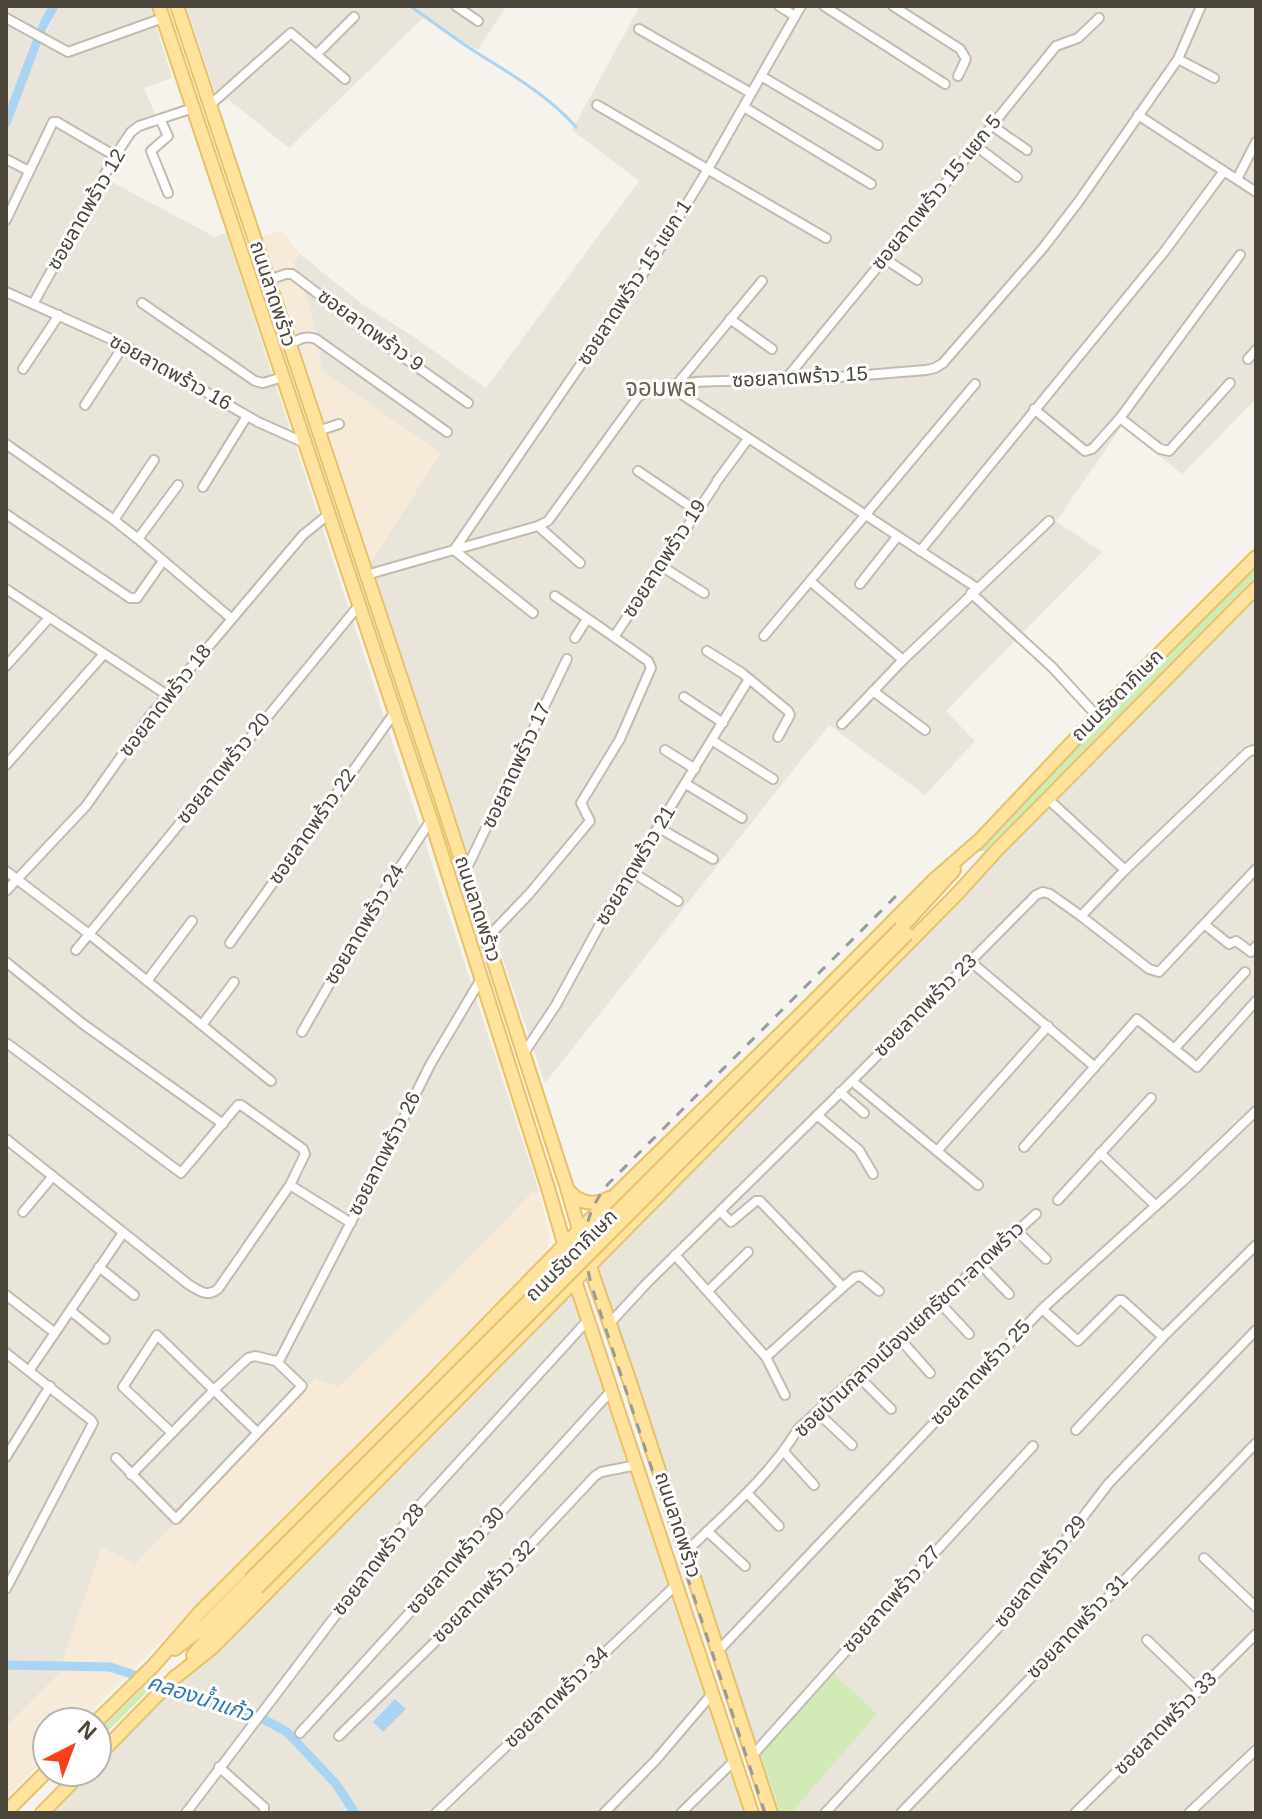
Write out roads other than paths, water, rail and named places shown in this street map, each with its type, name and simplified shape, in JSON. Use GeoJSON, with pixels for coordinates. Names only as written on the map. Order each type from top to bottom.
{"type":"FeatureCollection","features":[{"type":"Feature","properties":{"kind":"main road","name":"ถนนลาดพร้าว"},"geometry":{"type":"LineString","coordinates":[[177,6],[487,938],[590,1267],[771,1813]]}},
{"type":"Feature","properties":{"kind":"main road","name":"ถนนลาดพร้าว"},"geometry":{"type":"LineString","coordinates":[[161,12],[431,820],[575,1281],[752,1813]]}},
{"type":"Feature","properties":{"kind":"main road","name":"ถนนรัชดาภิเษก"},"geometry":{"type":"LineString","coordinates":[[904,931],[982,838],[1097,716],[1256,557]]}},
{"type":"Feature","properties":{"kind":"main road"},"geometry":{"type":"LineString","coordinates":[[351,579],[366,575]]}},
{"type":"Feature","properties":{"kind":"main road","name":"ถนนรัชดาภิเษก"},"geometry":{"type":"LineString","coordinates":[[171,1682],[213,1647],[723,1133],[1256,588]]}},
{"type":"Feature","properties":{"kind":"main road"},"geometry":{"type":"LineString","coordinates":[[360,604],[375,600]]}},
{"type":"Feature","properties":{"kind":"main road","name":"ถนนรัชดาภิเษก"},"geometry":{"type":"LineString","coordinates":[[111,1707],[154,1665],[200,1612],[565,1244],[935,879],[982,838]]}},
{"type":"Feature","properties":{"kind":"main road","name":"ถนนรัชดาภิเษก"},"geometry":{"type":"LineString","coordinates":[[112,1742],[171,1682],[254,1584],[904,931],[996,851]]}},
{"type":"Feature","properties":{"kind":"main road"},"geometry":{"type":"LineString","coordinates":[[752,1062],[749,1071],[757,1080],[775,1079]]}},
{"type":"Feature","properties":{"kind":"main road"},"geometry":{"type":"LineString","coordinates":[[705,1109],[699,1124],[710,1134],[723,1133]]}},
{"type":"Feature","properties":{"kind":"main road"},"geometry":{"type":"LineString","coordinates":[[567,1188],[579,1200],[588,1203],[603,1201],[618,1192]]}},
{"type":"Feature","properties":{"kind":"main road"},"geometry":{"type":"LineString","coordinates":[[446,1367],[461,1367],[468,1373],[469,1388]]}},
{"type":"Feature","properties":{"kind":"main road"},"geometry":{"type":"LineString","coordinates":[[385,1428],[396,1426],[408,1434],[407,1450]]}},
{"type":"Feature","properties":{"kind":"main road","name":"ถนนรัชดาภิเษก"},"geometry":{"type":"LineString","coordinates":[[154,1665],[254,1584]]}},
{"type":"Feature","properties":{"kind":"main road"},"geometry":{"type":"LineString","coordinates":[[6,1812],[32,1786]]}},
{"type":"Feature","properties":{"kind":"main road"},"geometry":{"type":"LineString","coordinates":[[42,1813],[67,1787]]}},
{"type":"Feature","properties":{"kind":"street"},"geometry":{"type":"LineString","coordinates":[[456,6],[478,21]]}},
{"type":"Feature","properties":{"kind":"street"},"geometry":{"type":"LineString","coordinates":[[779,6],[795,16]]}},
{"type":"Feature","properties":{"kind":"street","name":"ซอยลาดพร้าว 15 แยก 1"},"geometry":{"type":"LineString","coordinates":[[454,550],[652,260],[801,6]]}},
{"type":"Feature","properties":{"kind":"street"},"geometry":{"type":"LineString","coordinates":[[824,6],[945,84]]}},
{"type":"Feature","properties":{"kind":"street"},"geometry":{"type":"LineString","coordinates":[[893,6],[960,49],[966,59],[958,76]]}},
{"type":"Feature","properties":{"kind":"street","name":"ซอยลาดพร้าว 15"},"geometry":{"type":"LineString","coordinates":[[538,526],[550,518],[638,397],[654,388],[926,370],[943,363],[1043,248],[1079,201],[1178,59],[1201,6]]}},
{"type":"Feature","properties":{"kind":"street"},"geometry":{"type":"LineString","coordinates":[[6,18],[68,52],[161,12]]}},
{"type":"Feature","properties":{"kind":"street"},"geometry":{"type":"LineString","coordinates":[[317,54],[354,17]]}},
{"type":"Feature","properties":{"kind":"street","name":"ซอยลาดพร้าว 15 แยก 5"},"geometry":{"type":"LineString","coordinates":[[785,380],[1056,46],[1078,38],[1099,18]]}},
{"type":"Feature","properties":{"kind":"street"},"geometry":{"type":"LineString","coordinates":[[639,29],[751,93]]}},
{"type":"Feature","properties":{"kind":"street"},"geometry":{"type":"LineString","coordinates":[[210,105],[290,33],[345,79]]}},
{"type":"Feature","properties":{"kind":"street"},"geometry":{"type":"LineString","coordinates":[[1178,59],[1214,78]]}},
{"type":"Feature","properties":{"kind":"street"},"geometry":{"type":"LineString","coordinates":[[761,76],[878,145]]}},
{"type":"Feature","properties":{"kind":"street"},"geometry":{"type":"LineString","coordinates":[[597,105],[826,238]]}},
{"type":"Feature","properties":{"kind":"street"},"geometry":{"type":"LineString","coordinates":[[744,107],[871,184]]}},
{"type":"Feature","properties":{"kind":"street","name":"ซอยลาดพร้าว 12"},"geometry":{"type":"LineString","coordinates":[[33,304],[115,156],[135,129],[193,108]]}},
{"type":"Feature","properties":{"kind":"street"},"geometry":{"type":"LineString","coordinates":[[1138,115],[1256,192]]}},
{"type":"Feature","properties":{"kind":"street"},"geometry":{"type":"LineString","coordinates":[[160,119],[168,136],[151,151],[168,193]]}},
{"type":"Feature","properties":{"kind":"street"},"geometry":{"type":"LineString","coordinates":[[6,220],[54,121],[115,156]]}},
{"type":"Feature","properties":{"kind":"street"},"geometry":{"type":"LineString","coordinates":[[991,125],[1027,150]]}},
{"type":"Feature","properties":{"kind":"street"},"geometry":{"type":"LineString","coordinates":[[1237,179],[1256,142]]}},
{"type":"Feature","properties":{"kind":"street"},"geometry":{"type":"LineString","coordinates":[[976,146],[1017,177]]}},
{"type":"Feature","properties":{"kind":"street"},"geometry":{"type":"LineString","coordinates":[[6,159],[29,171]]}},
{"type":"Feature","properties":{"kind":"street"},"geometry":{"type":"LineString","coordinates":[[920,551],[1164,252],[1224,171]]}},
{"type":"Feature","properties":{"kind":"street"},"geometry":{"type":"LineString","coordinates":[[1034,409],[1085,451],[1092,449],[1120,418],[1240,255]]}},
{"type":"Feature","properties":{"kind":"street"},"geometry":{"type":"LineString","coordinates":[[885,259],[917,280]]}},
{"type":"Feature","properties":{"kind":"street","name":"ซอยลาดพร้าว 9"},"geometry":{"type":"LineString","coordinates":[[268,280],[292,274],[468,403]]}},
{"type":"Feature","properties":{"kind":"street"},"geometry":{"type":"LineString","coordinates":[[762,281],[673,385],[748,439],[920,551],[974,591],[1097,716]]}},
{"type":"Feature","properties":{"kind":"street","name":"ซอยลาดพร้าว 16"},"geometry":{"type":"LineString","coordinates":[[6,292],[124,345],[247,416],[305,443]]}},
{"type":"Feature","properties":{"kind":"street"},"geometry":{"type":"LineString","coordinates":[[142,303],[255,381],[263,383],[283,377]]}},
{"type":"Feature","properties":{"kind":"street"},"geometry":{"type":"LineString","coordinates":[[23,369],[59,315]]}},
{"type":"Feature","properties":{"kind":"street"},"geometry":{"type":"LineString","coordinates":[[730,319],[772,349]]}},
{"type":"Feature","properties":{"kind":"street"},"geometry":{"type":"LineString","coordinates":[[289,345],[302,337],[316,339],[447,432]]}},
{"type":"Feature","properties":{"kind":"street"},"geometry":{"type":"LineString","coordinates":[[85,405],[124,345]]}},
{"type":"Feature","properties":{"kind":"street"},"geometry":{"type":"LineString","coordinates":[[1248,359],[1256,350]]}},
{"type":"Feature","properties":{"kind":"street"},"geometry":{"type":"LineString","coordinates":[[1120,418],[1160,449],[1169,451],[1230,383]]}},
{"type":"Feature","properties":{"kind":"street"},"geometry":{"type":"LineString","coordinates":[[764,636],[975,384]]}},
{"type":"Feature","properties":{"kind":"street"},"geometry":{"type":"LineString","coordinates":[[203,487],[247,416]]}},
{"type":"Feature","properties":{"kind":"street"},"geometry":{"type":"LineString","coordinates":[[318,431],[339,424]]}},
{"type":"Feature","properties":{"kind":"street","name":"ซอยลาดพร้าว 19"},"geometry":{"type":"LineString","coordinates":[[487,938],[530,893],[590,821],[581,803],[620,739],[651,668],[648,661],[614,637],[748,439]]}},
{"type":"Feature","properties":{"kind":"street"},"geometry":{"type":"LineString","coordinates":[[6,444],[114,520],[232,619]]}},
{"type":"Feature","properties":{"kind":"street"},"geometry":{"type":"LineString","coordinates":[[114,520],[154,460]]}},
{"type":"Feature","properties":{"kind":"street"},"geometry":{"type":"LineString","coordinates":[[638,471],[697,511]]}},
{"type":"Feature","properties":{"kind":"street"},"geometry":{"type":"LineString","coordinates":[[138,539],[178,485]]}},
{"type":"Feature","properties":{"kind":"street"},"geometry":{"type":"LineString","coordinates":[[6,514],[130,598],[137,598],[163,561]]}},
{"type":"Feature","properties":{"kind":"street","name":"ซอยลาดพร้าว 18"},"geometry":{"type":"LineString","coordinates":[[6,891],[86,806],[149,717],[303,535],[329,514]]}},
{"type":"Feature","properties":{"kind":"street"},"geometry":{"type":"LineString","coordinates":[[842,724],[903,660],[1049,521]]}},
{"type":"Feature","properties":{"kind":"street"},"geometry":{"type":"LineString","coordinates":[[366,575],[538,526],[580,563]]}},
{"type":"Feature","properties":{"kind":"street"},"geometry":{"type":"LineString","coordinates":[[860,584],[897,537]]}},
{"type":"Feature","properties":{"kind":"street"},"geometry":{"type":"LineString","coordinates":[[454,550],[533,613]]}},
{"type":"Feature","properties":{"kind":"street"},"geometry":{"type":"LineString","coordinates":[[661,566],[704,593]]}},
{"type":"Feature","properties":{"kind":"street"},"geometry":{"type":"LineString","coordinates":[[810,581],[903,660]]}},
{"type":"Feature","properties":{"kind":"street"},"geometry":{"type":"LineString","coordinates":[[6,589],[167,695]]}},
{"type":"Feature","properties":{"kind":"street"},"geometry":{"type":"LineString","coordinates":[[555,596],[614,637]]}},
{"type":"Feature","properties":{"kind":"street","name":"ซอยลาดพร้าว 20"},"geometry":{"type":"LineString","coordinates":[[76,950],[360,604]]}},
{"type":"Feature","properties":{"kind":"street"},"geometry":{"type":"LineString","coordinates":[[6,666],[49,618]]}},
{"type":"Feature","properties":{"kind":"street"},"geometry":{"type":"LineString","coordinates":[[575,638],[587,619]]}},
{"type":"Feature","properties":{"kind":"street"},"geometry":{"type":"LineString","coordinates":[[707,651],[749,679],[789,712],[778,737]]}},
{"type":"Feature","properties":{"kind":"street"},"geometry":{"type":"LineString","coordinates":[[6,765],[104,654]]}},
{"type":"Feature","properties":{"kind":"street","name":"ซอยลาดพร้าว 17"},"geometry":{"type":"LineString","coordinates":[[465,872],[567,659]]}},
{"type":"Feature","properties":{"kind":"street","name":"ซอยลาดพร้าว 21"},"geometry":{"type":"LineString","coordinates":[[524,1053],[556,1005],[611,904],[749,679]]}},
{"type":"Feature","properties":{"kind":"street"},"geometry":{"type":"LineString","coordinates":[[873,691],[925,730]]}},
{"type":"Feature","properties":{"kind":"street"},"geometry":{"type":"LineString","coordinates":[[684,697],[723,723]]}},
{"type":"Feature","properties":{"kind":"street","name":"ซอยลาดพร้าว 22"},"geometry":{"type":"LineString","coordinates":[[230,943],[395,711]]}},
{"type":"Feature","properties":{"kind":"street"},"geometry":{"type":"LineString","coordinates":[[713,741],[773,779]]}},
{"type":"Feature","properties":{"kind":"street"},"geometry":{"type":"LineString","coordinates":[[1081,916],[1248,752],[1256,749]]}},
{"type":"Feature","properties":{"kind":"street"},"geometry":{"type":"LineString","coordinates":[[665,750],[695,769]]}},
{"type":"Feature","properties":{"kind":"street"},"geometry":{"type":"LineString","coordinates":[[686,784],[742,818]]}},
{"type":"Feature","properties":{"kind":"street"},"geometry":{"type":"LineString","coordinates":[[1048,799],[1125,870]]}},
{"type":"Feature","properties":{"kind":"street","name":"ซอยลาดพร้าว 24"},"geometry":{"type":"LineString","coordinates":[[302,1032],[370,913],[431,820]]}},
{"type":"Feature","properties":{"kind":"street"},"geometry":{"type":"LineString","coordinates":[[659,828],[713,859]]}},
{"type":"Feature","properties":{"kind":"street","name":"ซอยลาดพร้าว 23"},"geometry":{"type":"LineString","coordinates":[[610,1323],[1036,895],[1043,892],[1050,894],[1149,969],[1159,972],[1256,869]]}},
{"type":"Feature","properties":{"kind":"street"},"geometry":{"type":"LineString","coordinates":[[6,871],[271,1081]]}},
{"type":"Feature","properties":{"kind":"street"},"geometry":{"type":"LineString","coordinates":[[632,872],[678,901]]}},
{"type":"Feature","properties":{"kind":"street"},"geometry":{"type":"LineString","coordinates":[[147,981],[192,921]]}},
{"type":"Feature","properties":{"kind":"street"},"geometry":{"type":"LineString","coordinates":[[1204,924],[1229,944],[1236,941],[1251,952],[1256,946]]}},
{"type":"Feature","properties":{"kind":"street"},"geometry":{"type":"LineString","coordinates":[[970,961],[1095,1067]]}},
{"type":"Feature","properties":{"kind":"street"},"geometry":{"type":"LineString","coordinates":[[6,962],[83,1024],[223,1124]]}},
{"type":"Feature","properties":{"kind":"street"},"geometry":{"type":"LineString","coordinates":[[1175,1048],[1245,972]]}},
{"type":"Feature","properties":{"kind":"street","name":"ซอยลาดพร้าว 26"},"geometry":{"type":"LineString","coordinates":[[290,1185],[351,1223],[430,1065],[481,979]]}},
{"type":"Feature","properties":{"kind":"street"},"geometry":{"type":"LineString","coordinates":[[202,1025],[234,982]]}},
{"type":"Feature","properties":{"kind":"street"},"geometry":{"type":"LineString","coordinates":[[1024,1147],[1137,1019],[1197,1067],[1256,1001]]}},
{"type":"Feature","properties":{"kind":"street"},"geometry":{"type":"LineString","coordinates":[[937,1151],[1048,1026]]}},
{"type":"Feature","properties":{"kind":"street"},"geometry":{"type":"LineString","coordinates":[[6,1139],[188,1284],[207,1294],[218,1289],[290,1185],[305,1156],[303,1149],[241,1105],[236,1106],[181,1173],[8,1044]]}},
{"type":"Feature","properties":{"kind":"street"},"geometry":{"type":"LineString","coordinates":[[852,1081],[978,1185]]}},
{"type":"Feature","properties":{"kind":"street"},"geometry":{"type":"LineString","coordinates":[[840,1092],[864,1113]]}},
{"type":"Feature","properties":{"kind":"street"},"geometry":{"type":"LineString","coordinates":[[1058,1200],[1151,1098]]}},
{"type":"Feature","properties":{"kind":"street","name":"ซอยลาดพร้าว 25"},"geometry":{"type":"LineString","coordinates":[[719,1650],[1042,1309],[1256,1111]]}},
{"type":"Feature","properties":{"kind":"street"},"geometry":{"type":"LineString","coordinates":[[817,1115],[859,1150],[873,1174]]}},
{"type":"Feature","properties":{"kind":"street"},"geometry":{"type":"LineString","coordinates":[[1100,1153],[1156,1206]]}},
{"type":"Feature","properties":{"kind":"street"},"geometry":{"type":"LineString","coordinates":[[23,1212],[53,1176]]}},
{"type":"Feature","properties":{"kind":"street"},"geometry":{"type":"LineString","coordinates":[[720,1211],[731,1222],[760,1201],[843,1287]]}},
{"type":"Feature","properties":{"kind":"street","name":"ซอยบ้านกลางเมืองแยกรัชดา-ลาดพร้าว"},"geometry":{"type":"LineString","coordinates":[[686,1552],[747,1493],[784,1452],[798,1429],[1036,1214]]}},
{"type":"Feature","properties":{"kind":"street"},"geometry":{"type":"LineString","coordinates":[[276,1361],[280,1359],[351,1223]]}},
{"type":"Feature","properties":{"kind":"street"},"geometry":{"type":"LineString","coordinates":[[1017,1231],[1046,1259]]}},
{"type":"Feature","properties":{"kind":"street"},"geometry":{"type":"LineString","coordinates":[[29,1371],[123,1233]]}},
{"type":"Feature","properties":{"kind":"street"},"geometry":{"type":"LineString","coordinates":[[1076,1430],[1163,1337],[1256,1245]]}},
{"type":"Feature","properties":{"kind":"street"},"geometry":{"type":"LineString","coordinates":[[708,1291],[748,1252]]}},
{"type":"Feature","properties":{"kind":"street"},"geometry":{"type":"LineString","coordinates":[[675,1255],[766,1357],[785,1395]]}},
{"type":"Feature","properties":{"kind":"street"},"geometry":{"type":"LineString","coordinates":[[980,1264],[1009,1294]]}},
{"type":"Feature","properties":{"kind":"street"},"geometry":{"type":"LineString","coordinates":[[99,1267],[134,1295]]}},
{"type":"Feature","properties":{"kind":"street"},"geometry":{"type":"LineString","coordinates":[[766,1357],[858,1275],[879,1291]]}},
{"type":"Feature","properties":{"kind":"street"},"geometry":{"type":"LineString","coordinates":[[6,1295],[55,1333]]}},
{"type":"Feature","properties":{"kind":"street"},"geometry":{"type":"LineString","coordinates":[[1042,1309],[1078,1341],[1122,1300],[1163,1337]]}},
{"type":"Feature","properties":{"kind":"street"},"geometry":{"type":"LineString","coordinates":[[939,1302],[969,1334]]}},
{"type":"Feature","properties":{"kind":"street"},"geometry":{"type":"LineString","coordinates":[[71,1311],[105,1339]]}},
{"type":"Feature","properties":{"kind":"street","name":"ซอยลาดพร้าว 28"},"geometry":{"type":"LineString","coordinates":[[186,1813],[417,1508],[588,1320]]}},
{"type":"Feature","properties":{"kind":"street","name":"ซอยลาดพร้าว 29"},"geometry":{"type":"LineString","coordinates":[[825,1813],[997,1629],[1109,1483],[1256,1330]]}},
{"type":"Feature","properties":{"kind":"street"},"geometry":{"type":"LineString","coordinates":[[172,1433],[123,1387],[159,1335],[257,1432]]}},
{"type":"Feature","properties":{"kind":"street"},"geometry":{"type":"LineString","coordinates":[[899,1338],[930,1373]]}},
{"type":"Feature","properties":{"kind":"street"},"geometry":{"type":"LineString","coordinates":[[6,1353],[93,1423],[6,1589]]}},
{"type":"Feature","properties":{"kind":"street"},"geometry":{"type":"LineString","coordinates":[[116,1458],[131,1475],[176,1519],[302,1386],[276,1361],[251,1357],[215,1389],[131,1475]]}},
{"type":"Feature","properties":{"kind":"street"},"geometry":{"type":"LineString","coordinates":[[857,1375],[891,1409]]}},
{"type":"Feature","properties":{"kind":"street"},"geometry":{"type":"LineString","coordinates":[[6,1457],[50,1386]]}},
{"type":"Feature","properties":{"kind":"street","name":"ซอยลาดพร้าว 30"},"geometry":{"type":"LineString","coordinates":[[300,1733],[612,1390]]}},
{"type":"Feature","properties":{"kind":"street"},"geometry":{"type":"LineString","coordinates":[[817,1412],[852,1445]]}},
{"type":"Feature","properties":{"kind":"street","name":"ซอยลาดพร้าว 31"},"geometry":{"type":"LineString","coordinates":[[901,1813],[1256,1443]]}},
{"type":"Feature","properties":{"kind":"street","name":"ซอยลาดพร้าว 27"},"geometry":{"type":"LineString","coordinates":[[752,1756],[1033,1446]]}},
{"type":"Feature","properties":{"kind":"street"},"geometry":{"type":"LineString","coordinates":[[784,1452],[814,1485]]}},
{"type":"Feature","properties":{"kind":"street","name":"ซอยลาดพร้าว 32"},"geometry":{"type":"LineString","coordinates":[[339,1736],[487,1591],[595,1476],[637,1465]]}},
{"type":"Feature","properties":{"kind":"street"},"geometry":{"type":"LineString","coordinates":[[747,1493],[779,1526]]}},
{"type":"Feature","properties":{"kind":"street"},"geometry":{"type":"LineString","coordinates":[[707,1531],[745,1566]]}},
{"type":"Feature","properties":{"kind":"street"},"geometry":{"type":"LineString","coordinates":[[1204,1558],[1256,1607]]}},
{"type":"Feature","properties":{"kind":"street","name":"ซอยลาดพร้าว 34"},"geometry":{"type":"LineString","coordinates":[[436,1813],[677,1584]]}},
{"type":"Feature","properties":{"kind":"street","name":"ซอยลาดพร้าว 33"},"geometry":{"type":"LineString","coordinates":[[1075,1813],[1256,1634]]}},
{"type":"Feature","properties":{"kind":"street"},"geometry":{"type":"LineString","coordinates":[[1147,1640],[1199,1690]]}},
{"type":"Feature","properties":{"kind":"street"},"geometry":{"type":"LineString","coordinates":[[604,1813],[655,1761],[713,1693]]}},
{"type":"Feature","properties":{"kind":"street"},"geometry":{"type":"LineString","coordinates":[[1189,1813],[1256,1750]]}},
{"type":"Feature","properties":{"kind":"street"},"geometry":{"type":"LineString","coordinates":[[681,1813],[735,1760]]}},
{"type":"Feature","properties":{"kind":"street"},"geometry":{"type":"LineString","coordinates":[[219,1767],[264,1807],[264,1813]]}},
{"type":"Feature","properties":{"kind":"water"},"geometry":{"type":"Polygon","coordinates":[[[395,1699],[406,1709],[383,1732],[373,1722],[395,1699]]]}},
{"type":"Feature","properties":{"kind":"waterway"},"geometry":{"type":"LineString","coordinates":[[6,123],[43,26],[54,6]]}},
{"type":"Feature","properties":{"kind":"waterway"},"geometry":{"type":"LineString","coordinates":[[410,6],[540,94],[576,127]]}},
{"type":"Feature","properties":{"kind":"waterway","name":"คลองน้ำแก้ว"},"geometry":{"type":"LineString","coordinates":[[6,1665],[110,1667],[150,1680],[184,1697],[252,1713],[287,1732],[336,1784],[355,1813]]}},
{"type":"Feature","properties":{"kind":"railway"},"geometry":{"type":"LineString","coordinates":[[765,1813],[593,1290],[586,1261],[586,1235],[592,1210],[608,1184],[902,890]]}},
{"type":"Feature","properties":{"kind":"district","name":"จอมพล"},"geometry":{"type":"Point","coordinates":[661,389]}}]}
